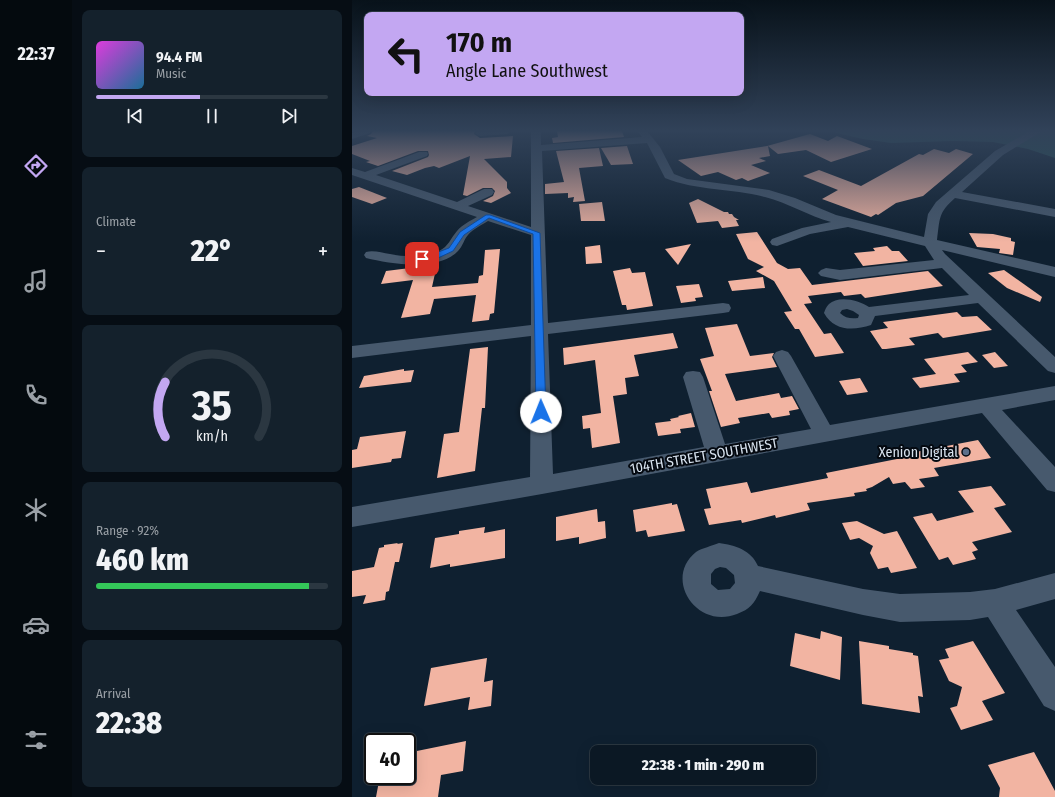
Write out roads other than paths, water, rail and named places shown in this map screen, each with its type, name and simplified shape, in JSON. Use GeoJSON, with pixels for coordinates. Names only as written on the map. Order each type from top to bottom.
{"type":"FeatureCollection","features":[{"type":"Feature","properties":{"kind":"street"},"geometry":{"type":"LineString","coordinates":[[366,176],[386,168]]}},
{"type":"Feature","properties":{"kind":"street"},"geometry":{"type":"LineString","coordinates":[[536,168],[536,233],[540,334],[542,485]]}},
{"type":"Feature","properties":{"kind":"street"},"geometry":{"type":"LineString","coordinates":[[665,168],[669,176],[685,182],[765,193],[791,201],[831,218],[849,223],[1055,272]]}},
{"type":"Feature","properties":{"kind":"street"},"geometry":{"type":"LineString","coordinates":[[982,168],[940,205],[934,214],[930,242],[936,254],[1055,367]]}},
{"type":"Feature","properties":{"kind":"street"},"geometry":{"type":"LineString","coordinates":[[352,171],[536,233]]}},
{"type":"Feature","properties":{"kind":"street"},"geometry":{"type":"LineString","coordinates":[[458,206],[488,192]]}},
{"type":"Feature","properties":{"kind":"street"},"geometry":{"type":"LineString","coordinates":[[954,194],[1055,213]]}},
{"type":"Feature","properties":{"kind":"street"},"geometry":{"type":"LineString","coordinates":[[371,255],[388,259],[406,260],[436,256],[451,250],[462,234],[488,216]]}},
{"type":"Feature","properties":{"kind":"street"},"geometry":{"type":"LineString","coordinates":[[777,242],[807,231],[849,223]]}},
{"type":"Feature","properties":{"kind":"street"},"geometry":{"type":"LineString","coordinates":[[826,273],[840,275],[945,263]]}},
{"type":"Feature","properties":{"kind":"street"},"geometry":{"type":"LineString","coordinates":[[866,312],[982,298]]}},
{"type":"Feature","properties":{"kind":"street"},"geometry":{"type":"LineString","coordinates":[[540,334],[723,308]]}},
{"type":"Feature","properties":{"kind":"street"},"geometry":{"type":"LineString","coordinates":[[352,352],[708,317]]}},
{"type":"Feature","properties":{"kind":"street"},"geometry":{"type":"LineString","coordinates":[[782,356],[825,435]]}},
{"type":"Feature","properties":{"kind":"street"},"geometry":{"type":"LineString","coordinates":[[693,377],[717,454]]}},
{"type":"Feature","properties":{"kind":"street","name":"104TH STREET SOUTHWEST"},"geometry":{"type":"LineString","coordinates":[[352,517],[542,485],[1055,393]]}},
{"type":"Feature","properties":{"kind":"street"},"geometry":{"type":"LineString","coordinates":[[987,406],[1055,483]]}},
{"type":"Feature","properties":{"kind":"street"},"geometry":{"type":"LineString","coordinates":[[749,577],[769,580],[863,602],[900,608],[970,606],[995,602],[1055,586]]}},
{"type":"Feature","properties":{"kind":"street"},"geometry":{"type":"LineString","coordinates":[[995,602],[1055,695]]}},
{"type":"Feature","properties":{"kind":"place","name":"Xenion Digital"},"geometry":{"type":"Point","coordinates":[966,452]}}]}
